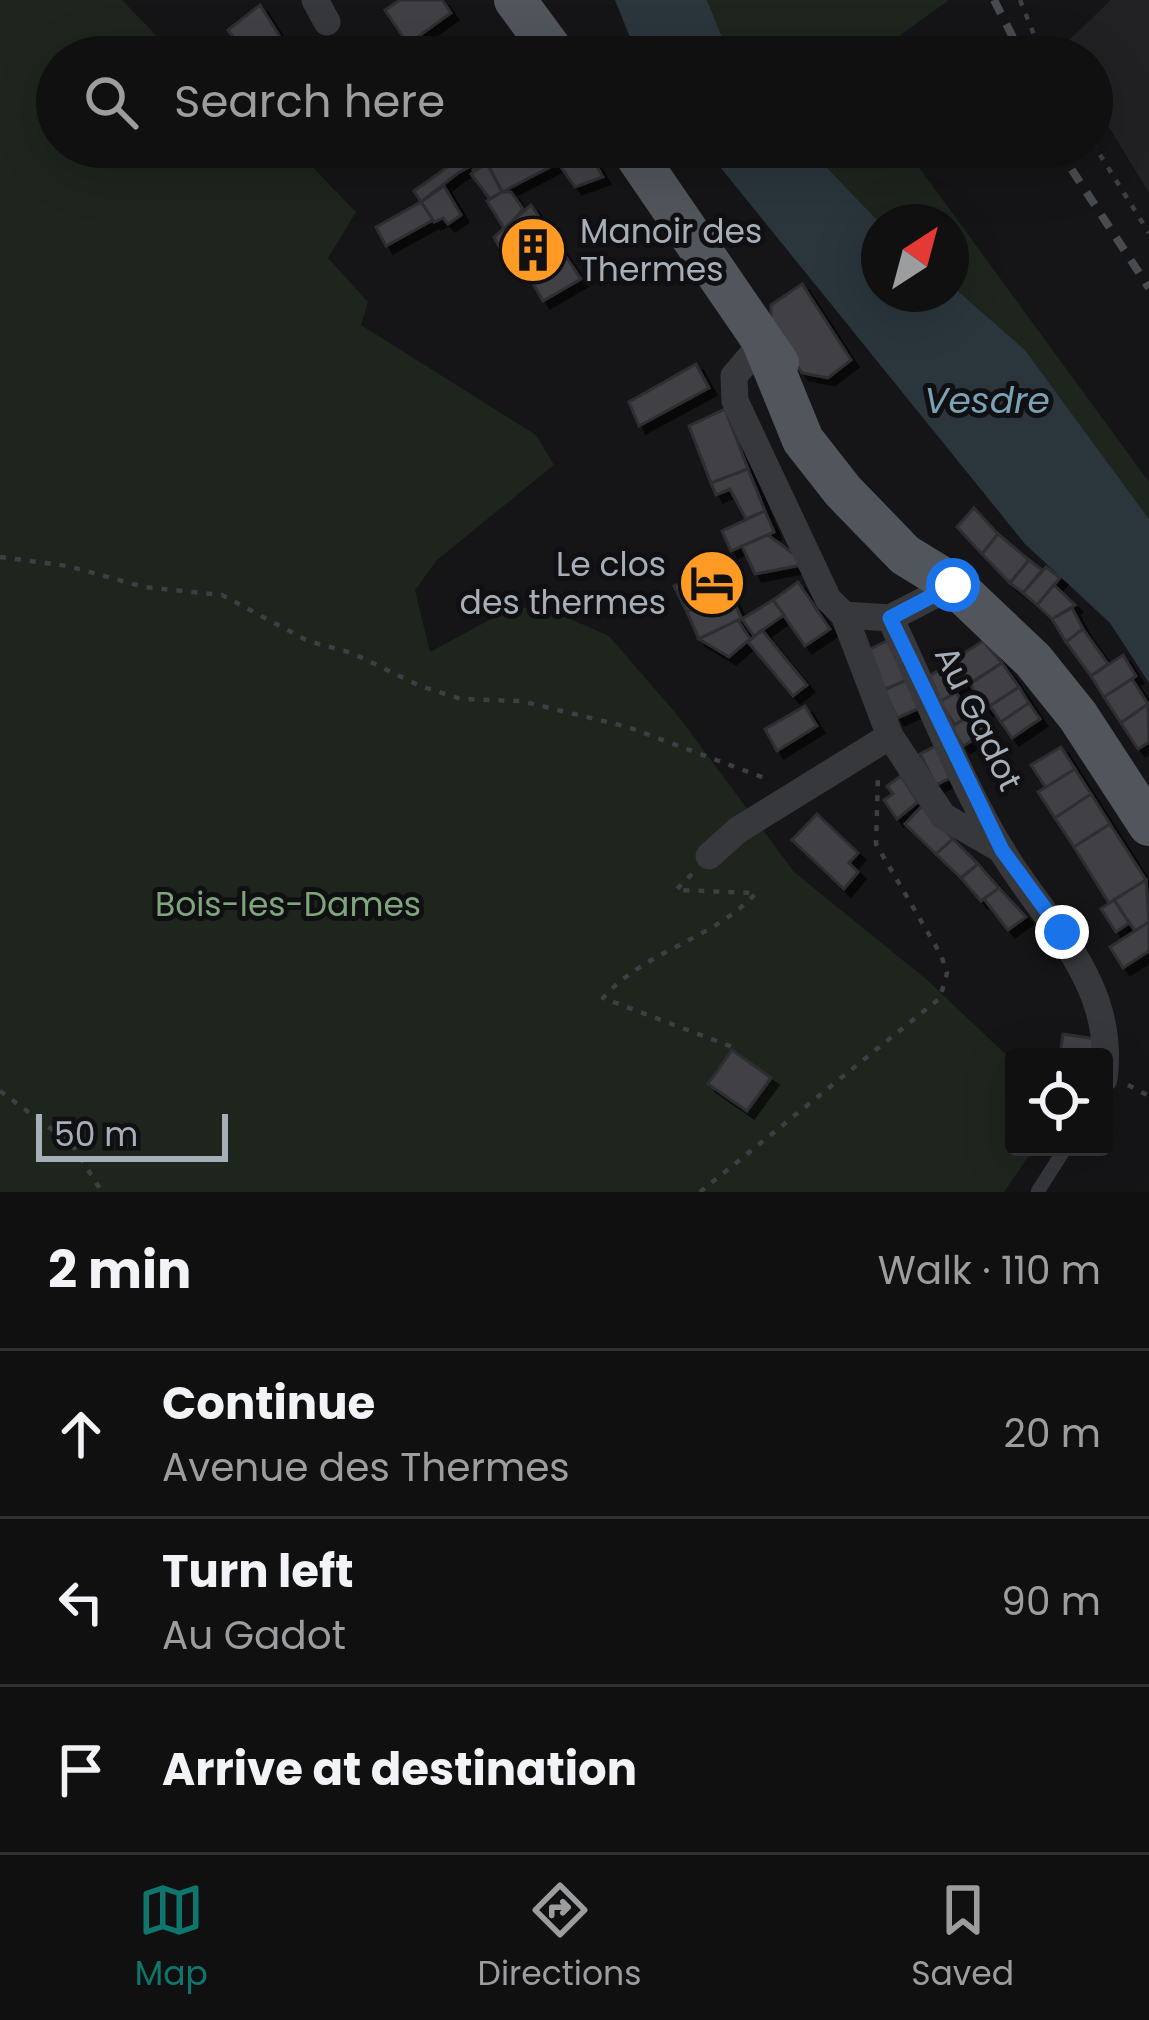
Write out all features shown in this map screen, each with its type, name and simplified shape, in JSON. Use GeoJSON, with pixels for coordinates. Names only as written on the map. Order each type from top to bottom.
{"type":"FeatureCollection","features":[{"type":"Feature","properties":{"kind":"main road"},"geometry":{"type":"LineString","coordinates":[[515,0],[542,36]]}},
{"type":"Feature","properties":{"kind":"main road"},"geometry":{"type":"LineString","coordinates":[[644,168],[763,342],[803,440],[905,555],[953,585],[1033,660],[1078,716],[1149,825]]}},
{"type":"Feature","properties":{"kind":"street","name":"Au Gadot"},"geometry":{"type":"LineString","coordinates":[[763,342],[734,376],[735,401],[828,599],[844,615],[890,736],[943,816],[1002,850]]}},
{"type":"Feature","properties":{"kind":"street"},"geometry":{"type":"LineString","coordinates":[[844,615],[890,618],[953,585]]}},
{"type":"Feature","properties":{"kind":"street","name":"Au Gadot"},"geometry":{"type":"LineString","coordinates":[[890,618],[1002,850],[1062,932],[1094,987],[1104,1048]]}},
{"type":"Feature","properties":{"kind":"street"},"geometry":{"type":"LineString","coordinates":[[710,856],[738,830],[890,736]]}},
{"type":"Feature","properties":{"kind":"lane"},"geometry":{"type":"LineString","coordinates":[[1038,1191],[1060,1156]]}},
{"type":"Feature","properties":{"kind":"path"},"geometry":{"type":"LineString","coordinates":[[1020,0],[1035,36]]}},
{"type":"Feature","properties":{"kind":"path"},"geometry":{"type":"LineString","coordinates":[[1108,168],[1149,233]]}},
{"type":"Feature","properties":{"kind":"path"},"geometry":{"type":"LineString","coordinates":[[0,556],[68,566],[144,587],[222,595],[308,641],[352,653],[420,686],[461,699],[520,701],[628,727],[731,761],[798,792]]}},
{"type":"Feature","properties":{"kind":"path"},"geometry":{"type":"LineString","coordinates":[[700,1192],[940,998],[947,973],[941,956],[876,844],[873,806],[890,736]]}},
{"type":"Feature","properties":{"kind":"path"},"geometry":{"type":"LineString","coordinates":[[710,856],[676,890],[756,893],[733,918],[622,976],[603,998],[735,1048]]}},
{"type":"Feature","properties":{"kind":"path"},"geometry":{"type":"LineString","coordinates":[[0,1091],[71,1144],[102,1192]]}},
{"type":"Feature","properties":{"kind":"shaded area"},"geometry":{"type":"Polygon","coordinates":[[[1111,0],[1149,0],[1149,193],[1113,134],[1113,36],[1074,36],[1111,0]]]}},
{"type":"Feature","properties":{"kind":"green space","name":"Bois-les-Dames"},"geometry":{"type":"Polygon","coordinates":[[[0,0],[122,0],[157,36],[36,36],[36,168],[313,168],[356,212],[328,258],[368,302],[361,325],[536,435],[554,465],[437,560],[415,590],[430,652],[513,607],[548,609],[609,636],[679,717],[794,872],[926,979],[1005,1054],[1005,1156],[1029,1156],[1004,1192],[0,1192],[0,0]]]}},
{"type":"Feature","properties":{"kind":"green space"},"geometry":{"type":"Polygon","coordinates":[[[707,0],[949,0],[899,36],[722,36],[707,0]]]}},
{"type":"Feature","properties":{"kind":"green space"},"geometry":{"type":"Polygon","coordinates":[[[827,168],[919,168],[946,204],[862,204],[827,168]]]}},
{"type":"Feature","properties":{"kind":"green space"},"geometry":{"type":"Polygon","coordinates":[[[969,236],[1149,482],[1149,519],[1025,350],[969,301],[969,236]]]}},
{"type":"Feature","properties":{"kind":"water"},"geometry":{"type":"Polygon","coordinates":[[[615,0],[707,0],[722,36],[630,36],[615,0]]]}},
{"type":"Feature","properties":{"kind":"water","name":"Vesdre"},"geometry":{"type":"Polygon","coordinates":[[[721,168],[827,168],[862,204],[861,312],[969,312],[969,301],[1025,350],[1149,519],[1149,683],[1110,623],[1025,544],[721,168]]]}},
{"type":"Feature","properties":{"kind":"building"},"geometry":{"type":"Polygon","coordinates":[[[400,0],[442,0],[451,13],[419,36],[403,36],[385,10],[400,0]]]}},
{"type":"Feature","properties":{"kind":"building"},"geometry":{"type":"Polygon","coordinates":[[[260,5],[279,36],[232,36],[228,30],[260,5]]]}},
{"type":"Feature","properties":{"kind":"building"},"geometry":{"type":"Polygon","coordinates":[[[446,168],[467,168],[421,202],[414,191],[446,168]]]}},
{"type":"Feature","properties":{"kind":"building"},"geometry":{"type":"Polygon","coordinates":[[[489,168],[548,168],[502,192],[489,168]]]}},
{"type":"Feature","properties":{"kind":"building"},"geometry":{"type":"Polygon","coordinates":[[[490,168],[502,192],[490,199],[471,174],[490,168]]]}},
{"type":"Feature","properties":{"kind":"building"},"geometry":{"type":"Polygon","coordinates":[[[562,168],[598,168],[603,177],[575,187],[562,168]]]}},
{"type":"Feature","properties":{"kind":"building"},"geometry":{"type":"Polygon","coordinates":[[[444,186],[461,215],[448,224],[443,218],[434,222],[421,202],[444,186]]]}},
{"type":"Feature","properties":{"kind":"building"},"geometry":{"type":"Polygon","coordinates":[[[511,192],[523,209],[505,230],[487,201],[511,192]]]}},
{"type":"Feature","properties":{"kind":"building"},"geometry":{"type":"Polygon","coordinates":[[[421,202],[433,220],[386,246],[376,227],[421,202]]]}},
{"type":"Feature","properties":{"kind":"building","name":"Manoir des Thermes"},"geometry":{"type":"Polygon","coordinates":[[[531,205],[581,279],[543,301],[516,254],[506,259],[494,237],[531,205]]]}},
{"type":"Feature","properties":{"kind":"building"},"geometry":{"type":"Polygon","coordinates":[[[802,284],[851,360],[828,378],[802,373],[771,327],[771,305],[802,284]]]}},
{"type":"Feature","properties":{"kind":"building"},"geometry":{"type":"Polygon","coordinates":[[[696,364],[709,388],[639,426],[629,402],[696,364]]]}},
{"type":"Feature","properties":{"kind":"building"},"geometry":{"type":"Polygon","coordinates":[[[725,409],[748,469],[711,483],[689,426],[725,409]]]}},
{"type":"Feature","properties":{"kind":"building"},"geometry":{"type":"Polygon","coordinates":[[[748,469],[765,511],[746,519],[730,489],[716,495],[711,483],[748,469]]]}},
{"type":"Feature","properties":{"kind":"building"},"geometry":{"type":"Polygon","coordinates":[[[974,508],[998,534],[982,554],[957,527],[974,508]]]}},
{"type":"Feature","properties":{"kind":"building"},"geometry":{"type":"Polygon","coordinates":[[[765,511],[774,532],[731,551],[722,531],[765,511]]]}},
{"type":"Feature","properties":{"kind":"building"},"geometry":{"type":"Polygon","coordinates":[[[998,534],[1029,560],[1010,583],[982,554],[998,534]]]}},
{"type":"Feature","properties":{"kind":"building"},"geometry":{"type":"Polygon","coordinates":[[[768,535],[807,564],[755,574],[742,546],[768,535]]]}},
{"type":"Feature","properties":{"kind":"building"},"geometry":{"type":"Polygon","coordinates":[[[1029,560],[1042,570],[1023,593],[1010,583],[1029,560]]]}},
{"type":"Feature","properties":{"kind":"building"},"geometry":{"type":"Polygon","coordinates":[[[717,566],[729,592],[687,612],[674,586],[717,566]]]}},
{"type":"Feature","properties":{"kind":"building"},"geometry":{"type":"Polygon","coordinates":[[[1046,567],[1060,578],[1037,605],[1023,593],[1046,567]]]}},
{"type":"Feature","properties":{"kind":"building"},"geometry":{"type":"Polygon","coordinates":[[[798,582],[830,629],[805,646],[773,600],[798,582]]]}},
{"type":"Feature","properties":{"kind":"building"},"geometry":{"type":"Polygon","coordinates":[[[1054,585],[1075,605],[1052,619],[1037,605],[1054,585]]]}},
{"type":"Feature","properties":{"kind":"building"},"geometry":{"type":"Polygon","coordinates":[[[729,592],[742,619],[699,639],[687,612],[729,592]]]}},
{"type":"Feature","properties":{"kind":"building"},"geometry":{"type":"Polygon","coordinates":[[[773,600],[784,615],[754,636],[742,619],[773,600]]]}},
{"type":"Feature","properties":{"kind":"building"},"geometry":{"type":"Polygon","coordinates":[[[1072,608],[1083,629],[1066,642],[1052,619],[1072,608]]]}},
{"type":"Feature","properties":{"kind":"building"},"geometry":{"type":"Polygon","coordinates":[[[738,620],[750,639],[729,657],[699,639],[738,620]]]}},
{"type":"Feature","properties":{"kind":"building"},"geometry":{"type":"Polygon","coordinates":[[[1083,629],[1108,664],[1091,676],[1066,642],[1083,629]]]}},
{"type":"Feature","properties":{"kind":"building"},"geometry":{"type":"Polygon","coordinates":[[[762,630],[807,685],[793,696],[748,642],[762,630]]]}},
{"type":"Feature","properties":{"kind":"building"},"geometry":{"type":"Polygon","coordinates":[[[889,640],[907,680],[884,690],[866,651],[889,640]]]}},
{"type":"Feature","properties":{"kind":"building"},"geometry":{"type":"Polygon","coordinates":[[[983,641],[1002,663],[940,702],[925,679],[983,641]]]}},
{"type":"Feature","properties":{"kind":"building"},"geometry":{"type":"Polygon","coordinates":[[[1123,655],[1136,676],[1104,697],[1091,676],[1123,655]]]}},
{"type":"Feature","properties":{"kind":"building"},"geometry":{"type":"Polygon","coordinates":[[[1002,663],[1019,687],[986,709],[970,684],[1002,663]]]}},
{"type":"Feature","properties":{"kind":"building"},"geometry":{"type":"Polygon","coordinates":[[[1132,679],[1148,704],[1121,723],[1104,697],[1132,679]]]}},
{"type":"Feature","properties":{"kind":"building"},"geometry":{"type":"Polygon","coordinates":[[[907,680],[920,708],[897,718],[884,690],[907,680]]]}},
{"type":"Feature","properties":{"kind":"building"},"geometry":{"type":"Polygon","coordinates":[[[1019,687],[1029,703],[1001,722],[990,706],[1019,687]]]}},
{"type":"Feature","properties":{"kind":"building"},"geometry":{"type":"Polygon","coordinates":[[[956,692],[970,715],[955,725],[940,702],[956,692]]]}},
{"type":"Feature","properties":{"kind":"building"},"geometry":{"type":"Polygon","coordinates":[[[1029,703],[1040,719],[1012,738],[1001,722],[1029,703]]]}},
{"type":"Feature","properties":{"kind":"building"},"geometry":{"type":"Polygon","coordinates":[[[1148,704],[1149,742],[1138,749],[1121,723],[1148,704]]]}},
{"type":"Feature","properties":{"kind":"building"},"geometry":{"type":"Polygon","coordinates":[[[805,706],[817,726],[777,751],[765,729],[805,706]]]}},
{"type":"Feature","properties":{"kind":"building"},"geometry":{"type":"Polygon","coordinates":[[[975,713],[987,732],[963,746],[951,727],[975,713]]]}},
{"type":"Feature","properties":{"kind":"building"},"geometry":{"type":"Polygon","coordinates":[[[936,746],[952,777],[936,785],[920,754],[936,746]]]}},
{"type":"Feature","properties":{"kind":"building"},"geometry":{"type":"Polygon","coordinates":[[[1061,747],[1075,769],[1046,788],[1031,765],[1061,747]]]}},
{"type":"Feature","properties":{"kind":"building"},"geometry":{"type":"Polygon","coordinates":[[[1075,769],[1091,794],[1055,818],[1038,792],[1075,769]]]}},
{"type":"Feature","properties":{"kind":"building"},"geometry":{"type":"Polygon","coordinates":[[[901,776],[918,802],[897,819],[884,800],[893,794],[887,786],[901,776]]]}},
{"type":"Feature","properties":{"kind":"building"},"geometry":{"type":"Polygon","coordinates":[[[1091,794],[1110,824],[1074,847],[1055,818],[1091,794]]]}},
{"type":"Feature","properties":{"kind":"building"},"geometry":{"type":"Polygon","coordinates":[[[922,806],[953,839],[936,854],[905,824],[922,806]]]}},
{"type":"Feature","properties":{"kind":"building"},"geometry":{"type":"Polygon","coordinates":[[[817,814],[858,853],[849,863],[858,872],[844,889],[792,840],[817,814]]]}},
{"type":"Feature","properties":{"kind":"building"},"geometry":{"type":"Polygon","coordinates":[[[1110,824],[1146,880],[1109,903],[1074,847],[1110,824]]]}},
{"type":"Feature","properties":{"kind":"building"},"geometry":{"type":"Polygon","coordinates":[[[953,839],[978,864],[961,878],[936,854],[953,839]]]}},
{"type":"Feature","properties":{"kind":"building"},"geometry":{"type":"Polygon","coordinates":[[[978,864],[999,888],[981,901],[961,878],[978,864]]]}},
{"type":"Feature","properties":{"kind":"building"},"geometry":{"type":"Polygon","coordinates":[[[1146,880],[1149,922],[1135,931],[1114,900],[1146,880]]]}},
{"type":"Feature","properties":{"kind":"building"},"geometry":{"type":"Polygon","coordinates":[[[999,888],[1026,917],[1008,930],[984,899],[999,888]]]}},
{"type":"Feature","properties":{"kind":"building"},"geometry":{"type":"Polygon","coordinates":[[[1114,900],[1129,923],[1116,932],[1101,909],[1114,900]]]}},
{"type":"Feature","properties":{"kind":"building"},"geometry":{"type":"Polygon","coordinates":[[[1149,922],[1149,951],[1123,968],[1110,947],[1149,922]]]}},
{"type":"Feature","properties":{"kind":"building"},"geometry":{"type":"Polygon","coordinates":[[[1063,1034],[1096,1039],[1094,1048],[1061,1048],[1063,1034]]]}},
{"type":"Feature","properties":{"kind":"building"},"geometry":{"type":"Polygon","coordinates":[[[732,1050],[771,1078],[747,1111],[708,1084],[732,1050]]]}},
{"type":"Feature","properties":{"kind":"railway"},"geometry":{"type":"LineString","coordinates":[[994,0],[1012,36]]}},
{"type":"Feature","properties":{"kind":"railway"},"geometry":{"type":"LineString","coordinates":[[1071,168],[1149,288]]}},
{"type":"Feature","properties":{"kind":"place","name":"Manoir des Thermes"},"geometry":{"type":"Point","coordinates":[533,250]}},
{"type":"Feature","properties":{"kind":"place","name":"Le clos des thermes"},"geometry":{"type":"Point","coordinates":[712,583]}},
{"type":"Feature","properties":{"kind":"route"},"geometry":{"type":"LineString","coordinates":[[953,585],[890,618],[1002,850],[1062,932]]}}]}
